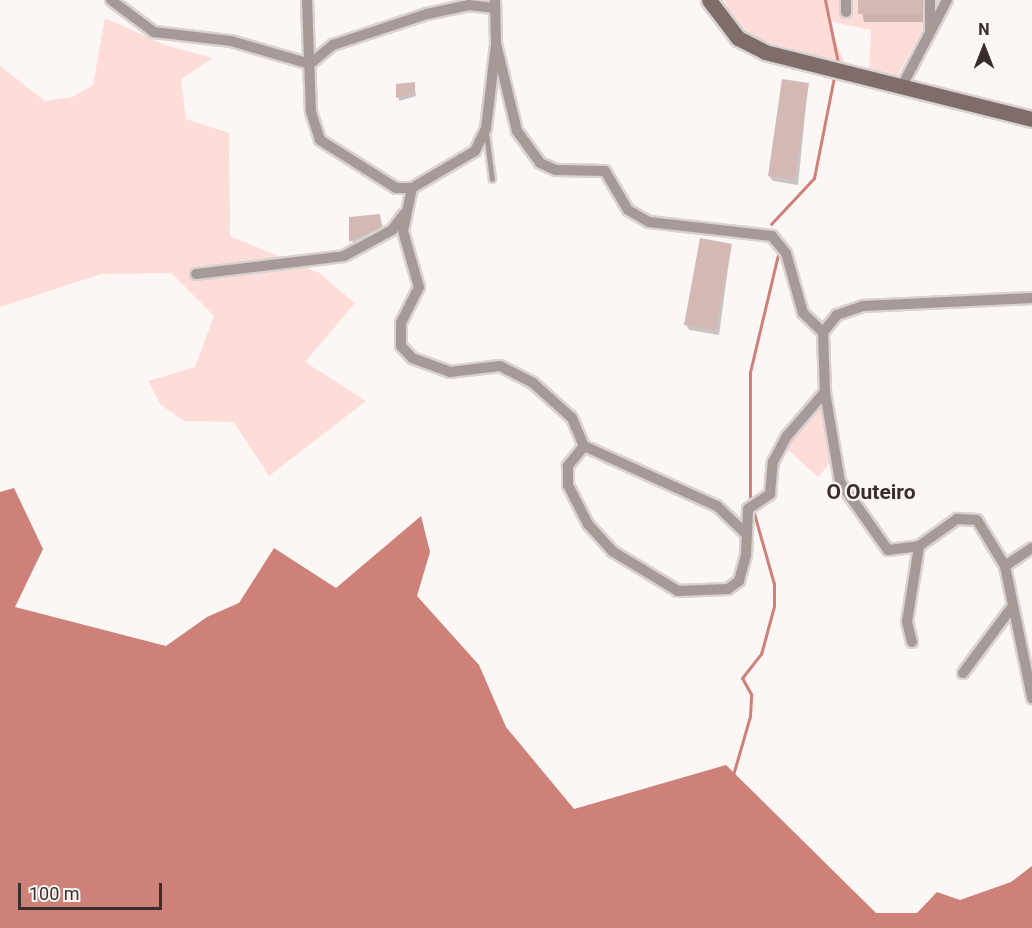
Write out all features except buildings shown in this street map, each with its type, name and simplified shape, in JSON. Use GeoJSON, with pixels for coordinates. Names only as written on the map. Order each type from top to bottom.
{"type":"FeatureCollection","features":[{"type":"Feature","properties":{"kind":"main road"},"geometry":{"type":"LineString","coordinates":[[709,0],[738,38],[765,52],[1032,119]]}},
{"type":"Feature","properties":{"kind":"street"},"geometry":{"type":"LineString","coordinates":[[111,0],[154,32],[231,41],[310,64]]}},
{"type":"Feature","properties":{"kind":"street"},"geometry":{"type":"LineString","coordinates":[[307,0],[310,112],[320,140],[380,183],[412,188],[475,151],[486,128],[496,44],[494,4],[469,5],[427,14],[333,45],[310,64]]}},
{"type":"Feature","properties":{"kind":"street"},"geometry":{"type":"LineString","coordinates":[[846,0],[846,12]]}},
{"type":"Feature","properties":{"kind":"street"},"geometry":{"type":"LineString","coordinates":[[930,0],[930,33]]}},
{"type":"Feature","properties":{"kind":"street"},"geometry":{"type":"LineString","coordinates":[[902,86],[947,0]]}},
{"type":"Feature","properties":{"kind":"street"},"geometry":{"type":"LineString","coordinates":[[496,44],[517,131],[540,163],[556,170],[605,171],[628,210],[649,222],[772,236],[786,253],[803,313],[823,332]]}},
{"type":"Feature","properties":{"kind":"street"},"geometry":{"type":"LineString","coordinates":[[196,274],[344,256],[392,230],[404,214],[412,188]]}},
{"type":"Feature","properties":{"kind":"street"},"geometry":{"type":"LineString","coordinates":[[404,214],[419,287],[401,323],[401,346],[411,358],[450,372],[500,366],[533,383],[572,418],[584,446],[717,506],[744,532]]}},
{"type":"Feature","properties":{"kind":"street"},"geometry":{"type":"LineString","coordinates":[[1032,298],[863,306],[837,315],[823,332],[825,392],[840,482],[888,550],[919,546],[957,519],[977,520],[1005,566],[1032,698]]}},
{"type":"Feature","properties":{"kind":"street"},"geometry":{"type":"LineString","coordinates":[[584,446],[568,466],[568,485],[588,524],[612,551],[678,591],[728,589],[739,581],[744,532],[752,506],[770,494],[773,462],[787,436],[825,392]]}},
{"type":"Feature","properties":{"kind":"street"},"geometry":{"type":"LineString","coordinates":[[912,642],[907,622],[919,546]]}},
{"type":"Feature","properties":{"kind":"street"},"geometry":{"type":"LineString","coordinates":[[1005,566],[1032,548]]}},
{"type":"Feature","properties":{"kind":"street"},"geometry":{"type":"LineString","coordinates":[[963,673],[1012,607]]}},
{"type":"Feature","properties":{"kind":"lane"},"geometry":{"type":"LineString","coordinates":[[486,128],[492,179]]}},
{"type":"Feature","properties":{"kind":"shaded area"},"geometry":{"type":"Polygon","coordinates":[[[724,0],[939,0],[897,76],[869,69],[871,30],[833,22],[827,3],[828,23],[845,64],[756,39],[734,19],[724,0]]]}},
{"type":"Feature","properties":{"kind":"shaded area"},"geometry":{"type":"Polygon","coordinates":[[[105,18],[165,45],[213,58],[181,79],[186,119],[229,133],[230,236],[319,273],[355,303],[305,362],[366,401],[269,476],[234,422],[184,421],[161,405],[148,381],[195,367],[214,316],[171,273],[101,274],[0,307],[0,66],[45,101],[72,97],[93,85],[105,18]]]}},
{"type":"Feature","properties":{"kind":"shaded area"},"geometry":{"type":"Polygon","coordinates":[[[822,403],[832,460],[818,477],[786,448],[822,403]]]}},
{"type":"Feature","properties":{"kind":"shaded area"},"geometry":{"type":"Polygon","coordinates":[[[14,488],[43,549],[15,607],[166,646],[207,617],[239,603],[274,548],[336,588],[421,516],[430,552],[417,596],[479,665],[506,727],[574,809],[726,765],[876,913],[917,913],[937,892],[960,900],[1011,882],[1032,866],[1032,928],[0,928],[0,492],[14,488]]]}},
{"type":"Feature","properties":{"kind":"waterway"},"geometry":{"type":"LineString","coordinates":[[825,0],[838,63]]}},
{"type":"Feature","properties":{"kind":"waterway"},"geometry":{"type":"LineString","coordinates":[[771,224],[814,178],[834,77]]}},
{"type":"Feature","properties":{"kind":"waterway"},"geometry":{"type":"LineString","coordinates":[[750,504],[750,372],[779,250]]}},
{"type":"Feature","properties":{"kind":"waterway"},"geometry":{"type":"LineString","coordinates":[[733,775],[750,716],[751,694],[742,678],[761,654],[774,606],[774,584],[753,510]]}},
{"type":"Feature","properties":{"kind":"district","name":"O Outeiro"},"geometry":{"type":"Point","coordinates":[871,492]}}]}
